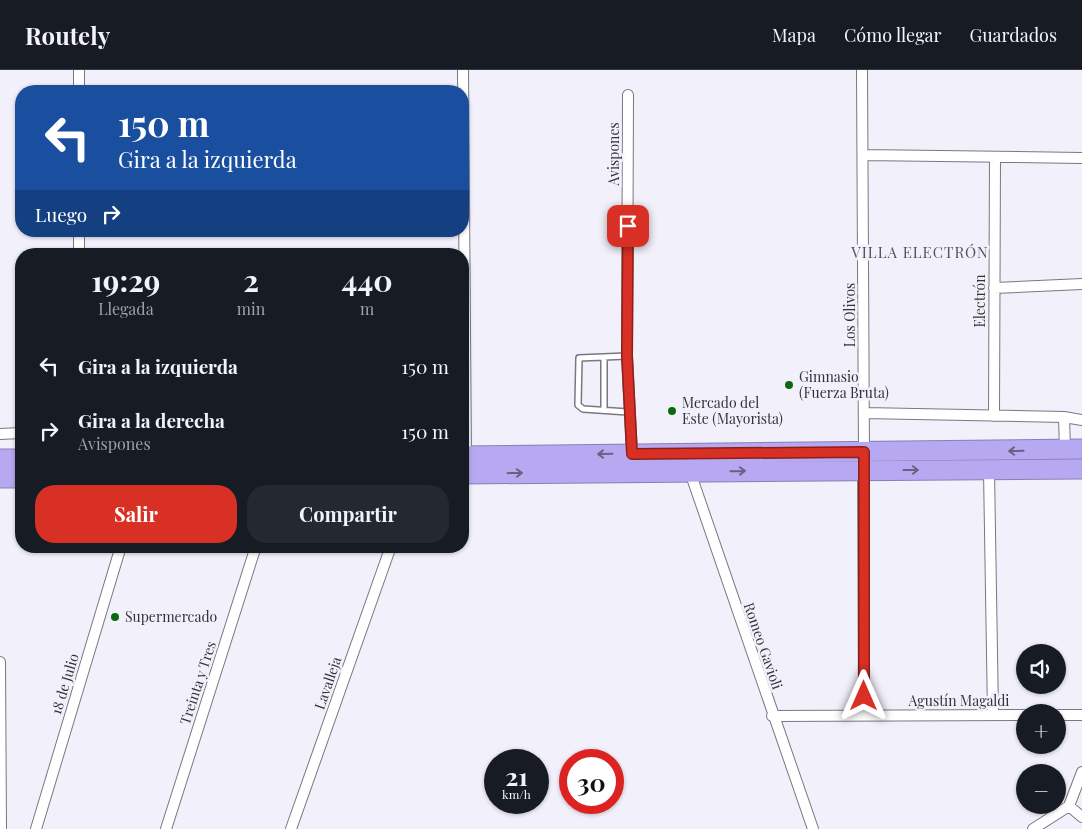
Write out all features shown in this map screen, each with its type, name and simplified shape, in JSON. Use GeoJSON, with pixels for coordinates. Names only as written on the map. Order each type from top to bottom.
{"type":"FeatureCollection","features":[{"type":"Feature","properties":{"kind":"highway"},"geometry":{"type":"LineString","coordinates":[[469,465],[690,472],[1073,450]]}},
{"type":"Feature","properties":{"kind":"highway"},"geometry":{"type":"LineString","coordinates":[[469,465],[632,454],[863,461],[990,470],[1082,469]]}},
{"type":"Feature","properties":{"kind":"highway"},"geometry":{"type":"LineString","coordinates":[[0,459],[15,459]]}},
{"type":"Feature","properties":{"kind":"highway"},"geometry":{"type":"LineString","coordinates":[[0,478],[15,478]]}},
{"type":"Feature","properties":{"kind":"street"},"geometry":{"type":"LineString","coordinates":[[79,70],[79,85]]}},
{"type":"Feature","properties":{"kind":"street"},"geometry":{"type":"LineString","coordinates":[[463,70],[463,85]]}},
{"type":"Feature","properties":{"kind":"street","name":"Los Olivos"},"geometry":{"type":"LineString","coordinates":[[862,70],[864,715]]}},
{"type":"Feature","properties":{"kind":"street","name":"Avispones"},"geometry":{"type":"LineString","coordinates":[[628,95],[627,356],[628,412],[632,454]]}},
{"type":"Feature","properties":{"kind":"street"},"geometry":{"type":"LineString","coordinates":[[863,154],[1082,158]]}},
{"type":"Feature","properties":{"kind":"street","name":"Electrón"},"geometry":{"type":"LineString","coordinates":[[994,416],[996,157]]}},
{"type":"Feature","properties":{"kind":"street"},"geometry":{"type":"LineString","coordinates":[[994,288],[1082,284]]}},
{"type":"Feature","properties":{"kind":"street"},"geometry":{"type":"LineString","coordinates":[[864,412],[1064,417],[1082,420]]}},
{"type":"Feature","properties":{"kind":"street"},"geometry":{"type":"LineString","coordinates":[[1064,417],[1073,450]]}},
{"type":"Feature","properties":{"kind":"street"},"geometry":{"type":"LineString","coordinates":[[0,434],[15,434]]}},
{"type":"Feature","properties":{"kind":"street"},"geometry":{"type":"LineString","coordinates":[[990,470],[993,714]]}},
{"type":"Feature","properties":{"kind":"street","name":"Romeo Gavioli"},"geometry":{"type":"LineString","coordinates":[[690,472],[772,716],[813,829]]}},
{"type":"Feature","properties":{"kind":"street","name":"18 de Julio"},"geometry":{"type":"LineString","coordinates":[[36,829],[119,553]]}},
{"type":"Feature","properties":{"kind":"street","name":"Treinta y Tres"},"geometry":{"type":"LineString","coordinates":[[166,829],[254,553]]}},
{"type":"Feature","properties":{"kind":"street","name":"Lavalleja"},"geometry":{"type":"LineString","coordinates":[[291,829],[389,553]]}},
{"type":"Feature","properties":{"kind":"street"},"geometry":{"type":"LineString","coordinates":[[0,662],[2,829]]}},
{"type":"Feature","properties":{"kind":"street","name":"Agustín Magaldi"},"geometry":{"type":"LineString","coordinates":[[772,716],[1016,714]]}},
{"type":"Feature","properties":{"kind":"street"},"geometry":{"type":"LineString","coordinates":[[1066,715],[1082,715]]}},
{"type":"Feature","properties":{"kind":"street"},"geometry":{"type":"LineString","coordinates":[[1033,829],[1069,806],[1082,772]]}},
{"type":"Feature","properties":{"kind":"street"},"geometry":{"type":"LineString","coordinates":[[1069,806],[1082,817]]}},
{"type":"Feature","properties":{"kind":"lane"},"geometry":{"type":"LineString","coordinates":[[627,356],[604,358],[580,356],[578,360],[578,405],[583,410],[628,412]]}},
{"type":"Feature","properties":{"kind":"lane"},"geometry":{"type":"LineString","coordinates":[[604,358],[604,410]]}},
{"type":"Feature","properties":{"kind":"place","name":"Gimnasio (Fuerza Bruta)"},"geometry":{"type":"Point","coordinates":[789,385]}},
{"type":"Feature","properties":{"kind":"place","name":"Mercado del Este (Mayorista)"},"geometry":{"type":"Point","coordinates":[672,411]}},
{"type":"Feature","properties":{"kind":"place","name":"Supermercado"},"geometry":{"type":"Point","coordinates":[115,617]}},
{"type":"Feature","properties":{"kind":"district","name":"VILLA ELECTRÓN"},"geometry":{"type":"Point","coordinates":[920,253]}},
{"type":"Feature","properties":{"kind":"route"},"geometry":{"type":"LineString","coordinates":[[628,226],[627,356],[628,412],[632,454],[864,452],[862,470],[864,696]]}}]}
